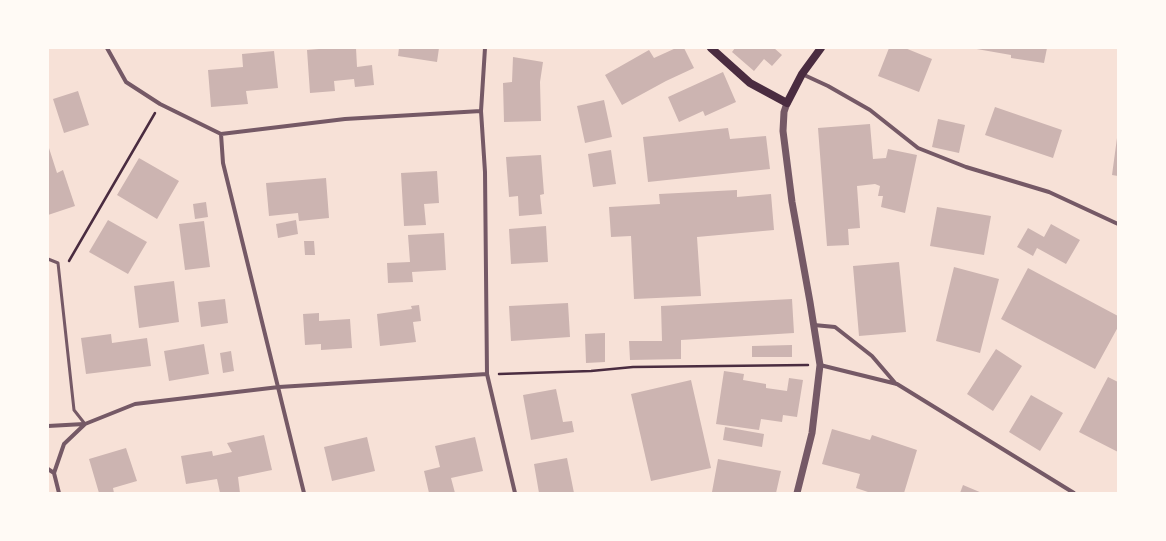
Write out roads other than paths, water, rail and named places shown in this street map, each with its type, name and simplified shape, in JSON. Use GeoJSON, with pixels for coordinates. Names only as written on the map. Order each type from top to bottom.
{"type":"FeatureCollection","features":[{"type":"Feature","properties":{"kind":"main road"},"geometry":{"type":"LineString","coordinates":[[711,48],[750,83],[787,103],[802,74],[822,48]]}},
{"type":"Feature","properties":{"kind":"street"},"geometry":{"type":"LineString","coordinates":[[107,48],[126,82],[160,104],[221,134],[345,119],[481,111]]}},
{"type":"Feature","properties":{"kind":"street"},"geometry":{"type":"LineString","coordinates":[[485,48],[481,111],[485,172],[486,374],[515,493]]}},
{"type":"Feature","properties":{"kind":"street"},"geometry":{"type":"LineString","coordinates":[[802,74],[870,110],[918,148],[966,167],[1049,192],[1118,224]]}},
{"type":"Feature","properties":{"kind":"street"},"geometry":{"type":"LineString","coordinates":[[787,103],[784,112],[783,131],[792,202],[820,365],[812,433],[797,493]]}},
{"type":"Feature","properties":{"kind":"street"},"geometry":{"type":"LineString","coordinates":[[221,134],[223,163],[304,493]]}},
{"type":"Feature","properties":{"kind":"street"},"geometry":{"type":"LineString","coordinates":[[814,325],[835,327],[872,356],[896,384]]}},
{"type":"Feature","properties":{"kind":"street"},"geometry":{"type":"LineString","coordinates":[[820,365],[896,384],[1074,493]]}},
{"type":"Feature","properties":{"kind":"street"},"geometry":{"type":"LineString","coordinates":[[48,426],[85,424],[135,404],[279,387],[486,374]]}},
{"type":"Feature","properties":{"kind":"street"},"geometry":{"type":"LineString","coordinates":[[59,493],[54,473],[64,444],[85,424]]}},
{"type":"Feature","properties":{"kind":"street"},"geometry":{"type":"LineString","coordinates":[[48,469],[54,473]]}},
{"type":"Feature","properties":{"kind":"lane"},"geometry":{"type":"LineString","coordinates":[[48,259],[58,263],[74,410],[85,424]]}}]}
